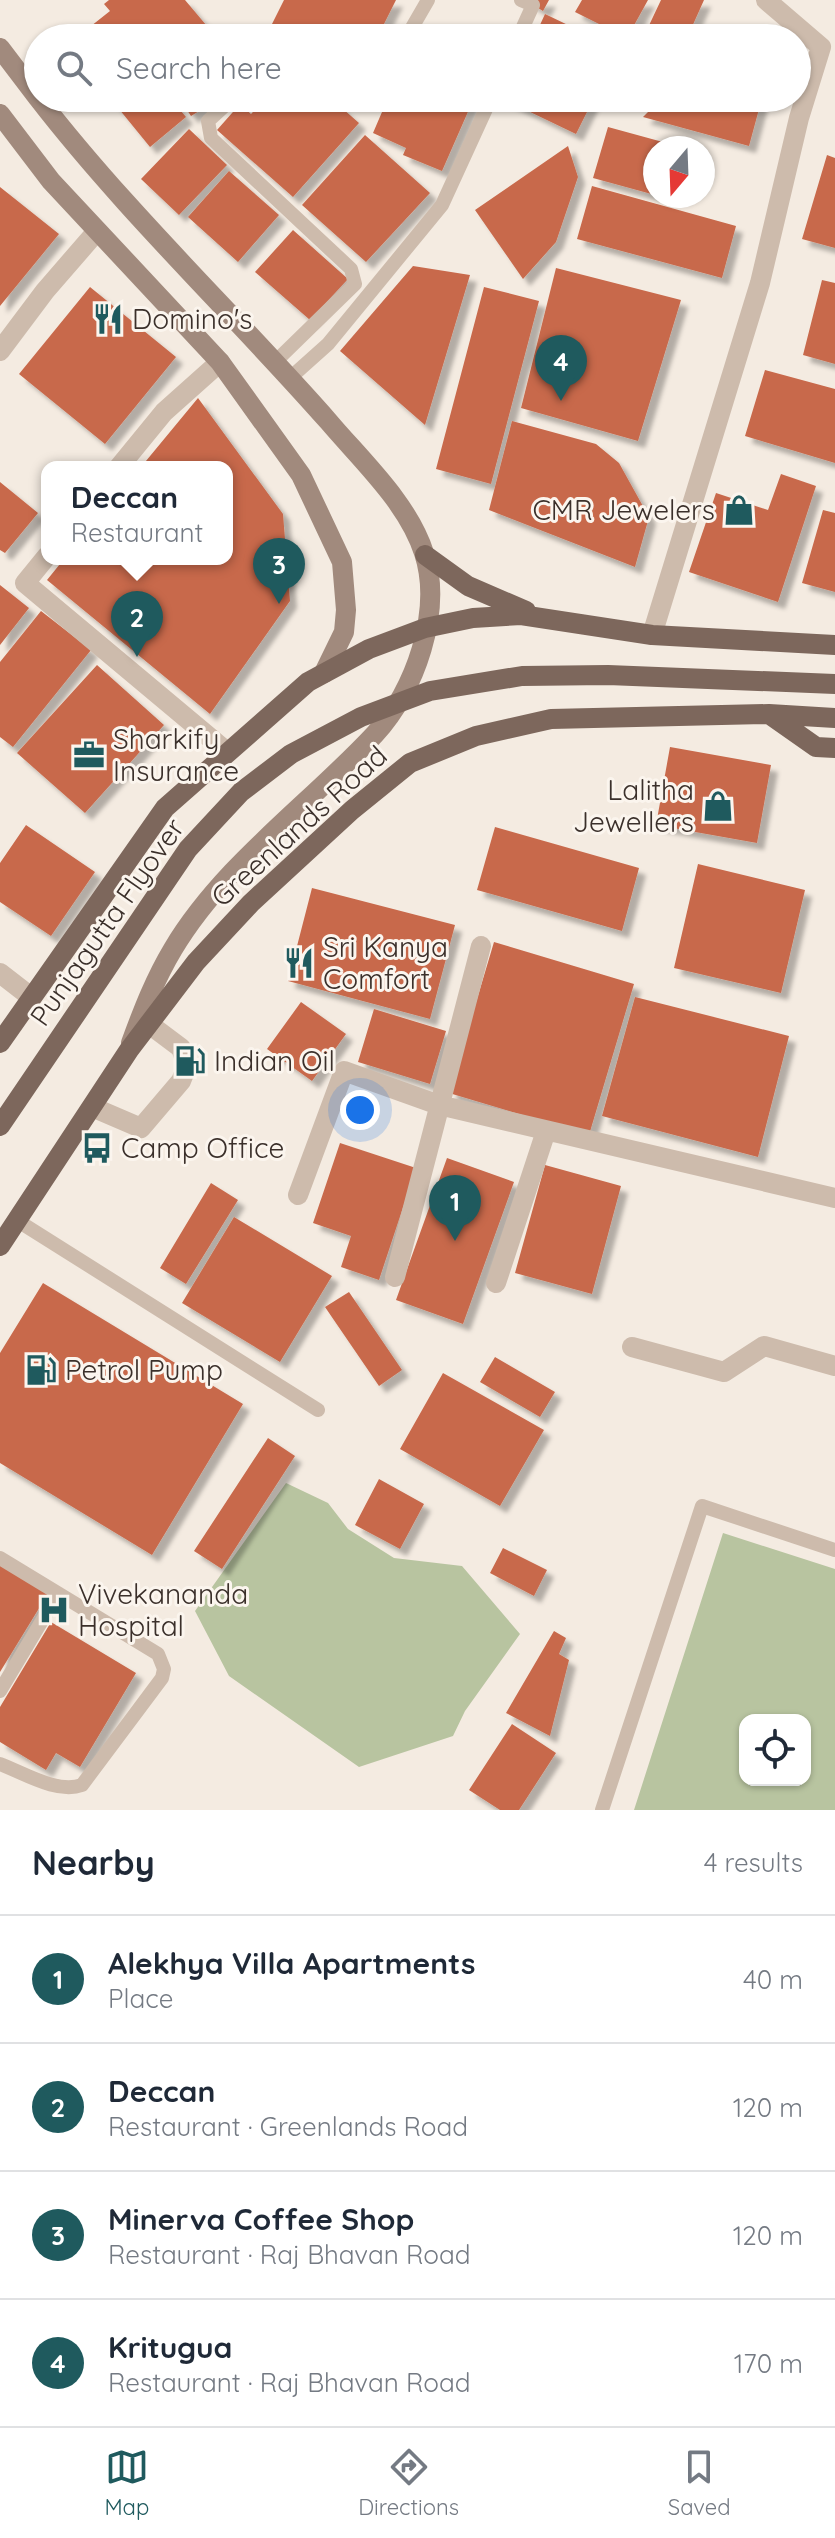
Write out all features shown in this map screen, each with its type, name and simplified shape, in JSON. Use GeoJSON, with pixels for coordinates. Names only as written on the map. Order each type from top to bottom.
{"type":"FeatureCollection","features":[{"type":"Feature","properties":{"kind":"main road"},"geometry":{"type":"LineString","coordinates":[[0,48],[24,80]]}},
{"type":"Feature","properties":{"kind":"main road"},"geometry":{"type":"LineString","coordinates":[[49,112],[125,204],[290,378],[391,496],[425,555],[468,586],[517,609],[652,635],[835,645]]}},
{"type":"Feature","properties":{"kind":"main road"},"geometry":{"type":"LineString","coordinates":[[0,114],[51,181],[220,362],[301,475],[342,562],[344,632],[324,673]]}},
{"type":"Feature","properties":{"kind":"main road","name":"Greenlands Road"},"geometry":{"type":"LineString","coordinates":[[129,1050],[149,992],[174,947],[208,900],[381,727],[407,685],[425,628],[428,603],[425,555]]}},
{"type":"Feature","properties":{"kind":"main road"},"geometry":{"type":"LineString","coordinates":[[0,1043],[165,808],[270,713],[324,673],[369,649],[425,628],[473,618],[521,615],[570,620]]}},
{"type":"Feature","properties":{"kind":"main road","name":"Punjagutta Flyover"},"geometry":{"type":"LineString","coordinates":[[0,1126],[188,849],[241,792],[291,754],[361,717],[430,691],[522,676],[608,675],[835,684]]}},
{"type":"Feature","properties":{"kind":"main road"},"geometry":{"type":"LineString","coordinates":[[769,714],[835,718]]}},
{"type":"Feature","properties":{"kind":"main road"},"geometry":{"type":"LineString","coordinates":[[769,714],[816,747],[835,748]]}},
{"type":"Feature","properties":{"kind":"main road","name":"Greenlands Road"},"geometry":{"type":"LineString","coordinates":[[0,1246],[129,1050],[196,962],[251,903],[352,810],[410,763],[476,736],[551,719],[769,714]]}},
{"type":"Feature","properties":{"kind":"street"},"geometry":{"type":"LineString","coordinates":[[766,0],[794,24]]}},
{"type":"Feature","properties":{"kind":"street"},"geometry":{"type":"LineString","coordinates":[[811,38],[821,47],[811,79]]}},
{"type":"Feature","properties":{"kind":"street"},"geometry":{"type":"LineString","coordinates":[[652,635],[760,283],[801,112]]}},
{"type":"Feature","properties":{"kind":"street"},"geometry":{"type":"LineString","coordinates":[[0,351],[45,291],[97,231]]}},
{"type":"Feature","properties":{"kind":"street"},"geometry":{"type":"LineString","coordinates":[[124,461],[164,412],[220,362]]}},
{"type":"Feature","properties":{"kind":"street"},"geometry":{"type":"LineString","coordinates":[[41,563],[25,583],[227,752]]}},
{"type":"Feature","properties":{"kind":"street"},"geometry":{"type":"LineString","coordinates":[[395,1277],[481,946]]}},
{"type":"Feature","properties":{"kind":"street"},"geometry":{"type":"LineString","coordinates":[[0,973],[31,997]]}},
{"type":"Feature","properties":{"kind":"street"},"geometry":{"type":"LineString","coordinates":[[92,1107],[141,1128],[181,1081],[187,1066],[181,1048],[149,1024]]}},
{"type":"Feature","properties":{"kind":"street"},"geometry":{"type":"LineString","coordinates":[[298,1195],[344,1071],[439,1105],[835,1198]]}},
{"type":"Feature","properties":{"kind":"street"},"geometry":{"type":"LineString","coordinates":[[496,1283],[546,1131]]}},
{"type":"Feature","properties":{"kind":"street"},"geometry":{"type":"LineString","coordinates":[[632,1347],[724,1372],[764,1346],[835,1366]]}},
{"type":"Feature","properties":{"kind":"lane"},"geometry":{"type":"LineString","coordinates":[[414,24],[428,0]]}},
{"type":"Feature","properties":{"kind":"lane"},"geometry":{"type":"LineString","coordinates":[[521,0],[533,5],[524,24]]}},
{"type":"Feature","properties":{"kind":"lane"},"geometry":{"type":"LineString","coordinates":[[218,112],[208,121],[211,138],[351,269],[355,284],[275,362]]}},
{"type":"Feature","properties":{"kind":"lane"},"geometry":{"type":"LineString","coordinates":[[290,378],[328,344],[442,205],[485,112]]}},
{"type":"Feature","properties":{"kind":"lane"},"geometry":{"type":"LineString","coordinates":[[18,1221],[318,1410]]}},
{"type":"Feature","properties":{"kind":"lane"},"geometry":{"type":"LineString","coordinates":[[602,1810],[702,1506],[835,1550]]}},
{"type":"Feature","properties":{"kind":"lane"},"geometry":{"type":"LineString","coordinates":[[0,1558],[158,1654],[164,1669],[162,1678],[82,1785],[68,1788],[56,1785],[0,1764]]}},
{"type":"Feature","properties":{"kind":"lane"},"geometry":{"type":"LineString","coordinates":[[0,1691],[58,1594]]}},
{"type":"Feature","properties":{"kind":"green space"},"geometry":{"type":"Polygon","coordinates":[[[286,1483],[328,1503],[348,1529],[394,1558],[462,1566],[520,1634],[465,1711],[453,1736],[359,1767],[229,1676],[195,1611],[286,1483]]]}},
{"type":"Feature","properties":{"kind":"green space"},"geometry":{"type":"Polygon","coordinates":[[[723,1533],[835,1569],[835,1810],[634,1810],[723,1533]]]}},
{"type":"Feature","properties":{"kind":"building"},"geometry":{"type":"Polygon","coordinates":[[[109,0],[185,0],[205,24],[94,24],[110,11],[104,4],[109,0]]]}},
{"type":"Feature","properties":{"kind":"building"},"geometry":{"type":"Polygon","coordinates":[[[284,0],[396,0],[384,24],[272,24],[284,0]]]}},
{"type":"Feature","properties":{"kind":"building"},"geometry":{"type":"Polygon","coordinates":[[[525,0],[549,0],[543,11],[525,0]]]}},
{"type":"Feature","properties":{"kind":"building"},"geometry":{"type":"Polygon","coordinates":[[[582,0],[648,0],[635,24],[599,24],[575,12],[582,0]]]}},
{"type":"Feature","properties":{"kind":"building"},"geometry":{"type":"Polygon","coordinates":[[[661,0],[704,0],[693,24],[650,24],[661,0]]]}},
{"type":"Feature","properties":{"kind":"building"},"geometry":{"type":"Polygon","coordinates":[[[545,14],[566,24],[540,24],[545,14]]]}},
{"type":"Feature","properties":{"kind":"building"},"geometry":{"type":"Polygon","coordinates":[[[121,112],[182,112],[186,117],[150,147],[121,112]]]}},
{"type":"Feature","properties":{"kind":"building"},"geometry":{"type":"Polygon","coordinates":[[[233,112],[346,112],[359,123],[293,197],[217,130],[233,112]]]}},
{"type":"Feature","properties":{"kind":"building"},"geometry":{"type":"Polygon","coordinates":[[[382,112],[468,112],[442,171],[403,155],[406,148],[373,133],[382,112]]]}},
{"type":"Feature","properties":{"kind":"building"},"geometry":{"type":"Polygon","coordinates":[[[530,112],[587,112],[576,134],[530,112]]]}},
{"type":"Feature","properties":{"kind":"building"},"geometry":{"type":"Polygon","coordinates":[[[648,112],[758,112],[749,146],[643,117],[648,112]]]}},
{"type":"Feature","properties":{"kind":"building"},"geometry":{"type":"Polygon","coordinates":[[[608,127],[643,137],[643,192],[593,178],[608,127]]]}},
{"type":"Feature","properties":{"kind":"building"},"geometry":{"type":"Polygon","coordinates":[[[189,129],[227,165],[179,215],[141,179],[189,129]]]}},
{"type":"Feature","properties":{"kind":"building"},"geometry":{"type":"Polygon","coordinates":[[[365,135],[430,193],[366,262],[302,205],[365,135]]]}},
{"type":"Feature","properties":{"kind":"building"},"geometry":{"type":"Polygon","coordinates":[[[568,146],[578,177],[556,242],[523,279],[475,210],[568,146]]]}},
{"type":"Feature","properties":{"kind":"building"},"geometry":{"type":"Polygon","coordinates":[[[827,155],[835,158],[835,248],[802,239],[827,155]]]}},
{"type":"Feature","properties":{"kind":"building"},"geometry":{"type":"Polygon","coordinates":[[[229,171],[279,215],[238,262],[188,217],[229,171]]]}},
{"type":"Feature","properties":{"kind":"building"},"geometry":{"type":"Polygon","coordinates":[[[592,186],[643,200],[643,208],[671,208],[736,226],[722,278],[577,239],[592,186]]]}},
{"type":"Feature","properties":{"kind":"building"},"geometry":{"type":"Polygon","coordinates":[[[0,187],[59,234],[0,306],[0,187]]]}},
{"type":"Feature","properties":{"kind":"building"},"geometry":{"type":"Polygon","coordinates":[[[293,230],[348,279],[310,320],[255,272],[293,230]]]}},
{"type":"Feature","properties":{"kind":"building"},"geometry":{"type":"Polygon","coordinates":[[[413,266],[470,275],[425,425],[340,351],[413,266]]]}},
{"type":"Feature","properties":{"kind":"building"},"geometry":{"type":"Polygon","coordinates":[[[556,268],[681,300],[638,441],[521,408],[556,268]]]}},
{"type":"Feature","properties":{"kind":"building"},"geometry":{"type":"Polygon","coordinates":[[[822,280],[835,283],[835,364],[803,355],[822,280]]]}},
{"type":"Feature","properties":{"kind":"building"},"geometry":{"type":"Polygon","coordinates":[[[90,287],[176,357],[105,444],[19,374],[90,287]]]}},
{"type":"Feature","properties":{"kind":"building"},"geometry":{"type":"Polygon","coordinates":[[[484,287],[539,301],[491,484],[436,469],[484,287]]]}},
{"type":"Feature","properties":{"kind":"building"},"geometry":{"type":"Polygon","coordinates":[[[765,370],[835,389],[835,463],[745,436],[765,370]]]}},
{"type":"Feature","properties":{"kind":"building"},"geometry":{"type":"Polygon","coordinates":[[[198,398],[283,514],[290,601],[210,714],[47,580],[59,565],[233,565],[233,461],[146,461],[198,398]]]}},
{"type":"Feature","properties":{"kind":"building"},"geometry":{"type":"Polygon","coordinates":[[[512,421],[596,444],[619,463],[649,517],[635,567],[489,510],[512,421]]]}},
{"type":"Feature","properties":{"kind":"building"},"geometry":{"type":"Polygon","coordinates":[[[781,474],[816,486],[778,602],[689,572],[716,493],[768,510],[781,474]]]}},
{"type":"Feature","properties":{"kind":"building"},"geometry":{"type":"Polygon","coordinates":[[[0,482],[38,513],[5,553],[0,550],[0,482]]]}},
{"type":"Feature","properties":{"kind":"building"},"geometry":{"type":"Polygon","coordinates":[[[823,510],[835,513],[835,592],[802,583],[823,510]]]}},
{"type":"Feature","properties":{"kind":"building"},"geometry":{"type":"Polygon","coordinates":[[[0,585],[29,608],[0,645],[0,585]]]}},
{"type":"Feature","properties":{"kind":"building"},"geometry":{"type":"Polygon","coordinates":[[[41,611],[91,650],[13,747],[0,737],[0,662],[41,611]]]}},
{"type":"Feature","properties":{"kind":"building"},"geometry":{"type":"Polygon","coordinates":[[[97,665],[164,725],[85,813],[17,753],[97,665]]]}},
{"type":"Feature","properties":{"kind":"building"},"geometry":{"type":"Polygon","coordinates":[[[670,747],[771,765],[757,843],[656,825],[670,747]]]}},
{"type":"Feature","properties":{"kind":"building"},"geometry":{"type":"Polygon","coordinates":[[[26,825],[95,872],[51,936],[0,902],[0,863],[26,825]]]}},
{"type":"Feature","properties":{"kind":"building"},"geometry":{"type":"Polygon","coordinates":[[[495,827],[639,868],[622,931],[477,890],[495,827]]]}},
{"type":"Feature","properties":{"kind":"building"},"geometry":{"type":"Polygon","coordinates":[[[698,864],[805,890],[781,993],[674,968],[698,864]]]}},
{"type":"Feature","properties":{"kind":"building"},"geometry":{"type":"Polygon","coordinates":[[[312,888],[455,925],[430,1019],[288,981],[312,888]]]}},
{"type":"Feature","properties":{"kind":"building"},"geometry":{"type":"Polygon","coordinates":[[[494,942],[634,984],[589,1135],[449,1093],[494,942]]]}},
{"type":"Feature","properties":{"kind":"building"},"geometry":{"type":"Polygon","coordinates":[[[635,997],[789,1036],[758,1157],[602,1116],[635,997]]]}},
{"type":"Feature","properties":{"kind":"building"},"geometry":{"type":"Polygon","coordinates":[[[301,1002],[346,1034],[312,1081],[267,1049],[301,1002]]]}},
{"type":"Feature","properties":{"kind":"building"},"geometry":{"type":"Polygon","coordinates":[[[374,1009],[446,1031],[430,1084],[358,1062],[374,1009]]]}},
{"type":"Feature","properties":{"kind":"building"},"geometry":{"type":"Polygon","coordinates":[[[340,1143],[416,1168],[379,1280],[341,1267],[351,1236],[313,1223],[340,1143]]]}},
{"type":"Feature","properties":{"kind":"building"},"geometry":{"type":"Polygon","coordinates":[[[447,1158],[514,1182],[463,1324],[396,1300],[447,1158]]]}},
{"type":"Feature","properties":{"kind":"building"},"geometry":{"type":"Polygon","coordinates":[[[545,1165],[621,1186],[592,1294],[515,1273],[545,1165]]]}},
{"type":"Feature","properties":{"kind":"building"},"geometry":{"type":"Polygon","coordinates":[[[211,1183],[238,1200],[186,1284],[160,1268],[211,1183]]]}},
{"type":"Feature","properties":{"kind":"building"},"geometry":{"type":"Polygon","coordinates":[[[234,1217],[332,1276],[280,1362],[182,1303],[234,1217]]]}},
{"type":"Feature","properties":{"kind":"building"},"geometry":{"type":"Polygon","coordinates":[[[43,1283],[243,1404],[152,1555],[0,1463],[0,1353],[43,1283]]]}},
{"type":"Feature","properties":{"kind":"building"},"geometry":{"type":"Polygon","coordinates":[[[349,1292],[402,1370],[379,1386],[325,1307],[349,1292]]]}},
{"type":"Feature","properties":{"kind":"building"},"geometry":{"type":"Polygon","coordinates":[[[495,1357],[555,1392],[540,1417],[480,1382],[495,1357]]]}},
{"type":"Feature","properties":{"kind":"building"},"geometry":{"type":"Polygon","coordinates":[[[443,1373],[544,1430],[500,1506],[400,1449],[443,1373]]]}},
{"type":"Feature","properties":{"kind":"building"},"geometry":{"type":"Polygon","coordinates":[[[268,1438],[295,1456],[222,1569],[194,1551],[268,1438]]]}},
{"type":"Feature","properties":{"kind":"building"},"geometry":{"type":"Polygon","coordinates":[[[379,1479],[424,1504],[400,1549],[355,1525],[379,1479]]]}},
{"type":"Feature","properties":{"kind":"building"},"geometry":{"type":"Polygon","coordinates":[[[503,1548],[547,1570],[534,1596],[490,1573],[503,1548]]]}},
{"type":"Feature","properties":{"kind":"building"},"geometry":{"type":"Polygon","coordinates":[[[0,1563],[49,1592],[0,1672],[0,1563]]]}},
{"type":"Feature","properties":{"kind":"building"},"geometry":{"type":"Polygon","coordinates":[[[51,1622],[136,1673],[80,1767],[56,1753],[46,1770],[0,1742],[0,1707],[51,1622]]]}},
{"type":"Feature","properties":{"kind":"building"},"geometry":{"type":"Polygon","coordinates":[[[554,1631],[566,1638],[559,1654],[569,1660],[550,1736],[506,1713],[554,1631]]]}},
{"type":"Feature","properties":{"kind":"building"},"geometry":{"type":"Polygon","coordinates":[[[512,1724],[556,1753],[519,1810],[500,1810],[469,1790],[512,1724]]]}},
{"type":"Feature","properties":{"kind":"place","name":"Domino's"},"geometry":{"type":"Point","coordinates":[108,319]}},
{"type":"Feature","properties":{"kind":"place","name":"Kritugua"},"geometry":{"type":"Point","coordinates":[561,401]}},
{"type":"Feature","properties":{"kind":"place","name":"CMR Jewelers"},"geometry":{"type":"Point","coordinates":[739,510]}},
{"type":"Feature","properties":{"kind":"place","name":"Minerva Coffee Shop"},"geometry":{"type":"Point","coordinates":[279,604]}},
{"type":"Feature","properties":{"kind":"place","name":"Deccan"},"geometry":{"type":"Point","coordinates":[137,657]}},
{"type":"Feature","properties":{"kind":"place","name":"Sharkify Insurance"},"geometry":{"type":"Point","coordinates":[89,755]}},
{"type":"Feature","properties":{"kind":"place","name":"Lalitha Jewellers"},"geometry":{"type":"Point","coordinates":[718,806]}},
{"type":"Feature","properties":{"kind":"place","name":"Sri Kanya Comfort"},"geometry":{"type":"Point","coordinates":[299,963]}},
{"type":"Feature","properties":{"kind":"place","name":"Indian Oil"},"geometry":{"type":"Point","coordinates":[190,1061]}},
{"type":"Feature","properties":{"kind":"place","name":"Camp Office"},"geometry":{"type":"Point","coordinates":[97,1148]}},
{"type":"Feature","properties":{"kind":"place","name":"Alekhya Villa Apartments"},"geometry":{"type":"Point","coordinates":[455,1241]}},
{"type":"Feature","properties":{"kind":"place","name":"Petrol Pump"},"geometry":{"type":"Point","coordinates":[41,1370]}},
{"type":"Feature","properties":{"kind":"place","name":"Vivekananda Hospital"},"geometry":{"type":"Point","coordinates":[54,1610]}}]}
